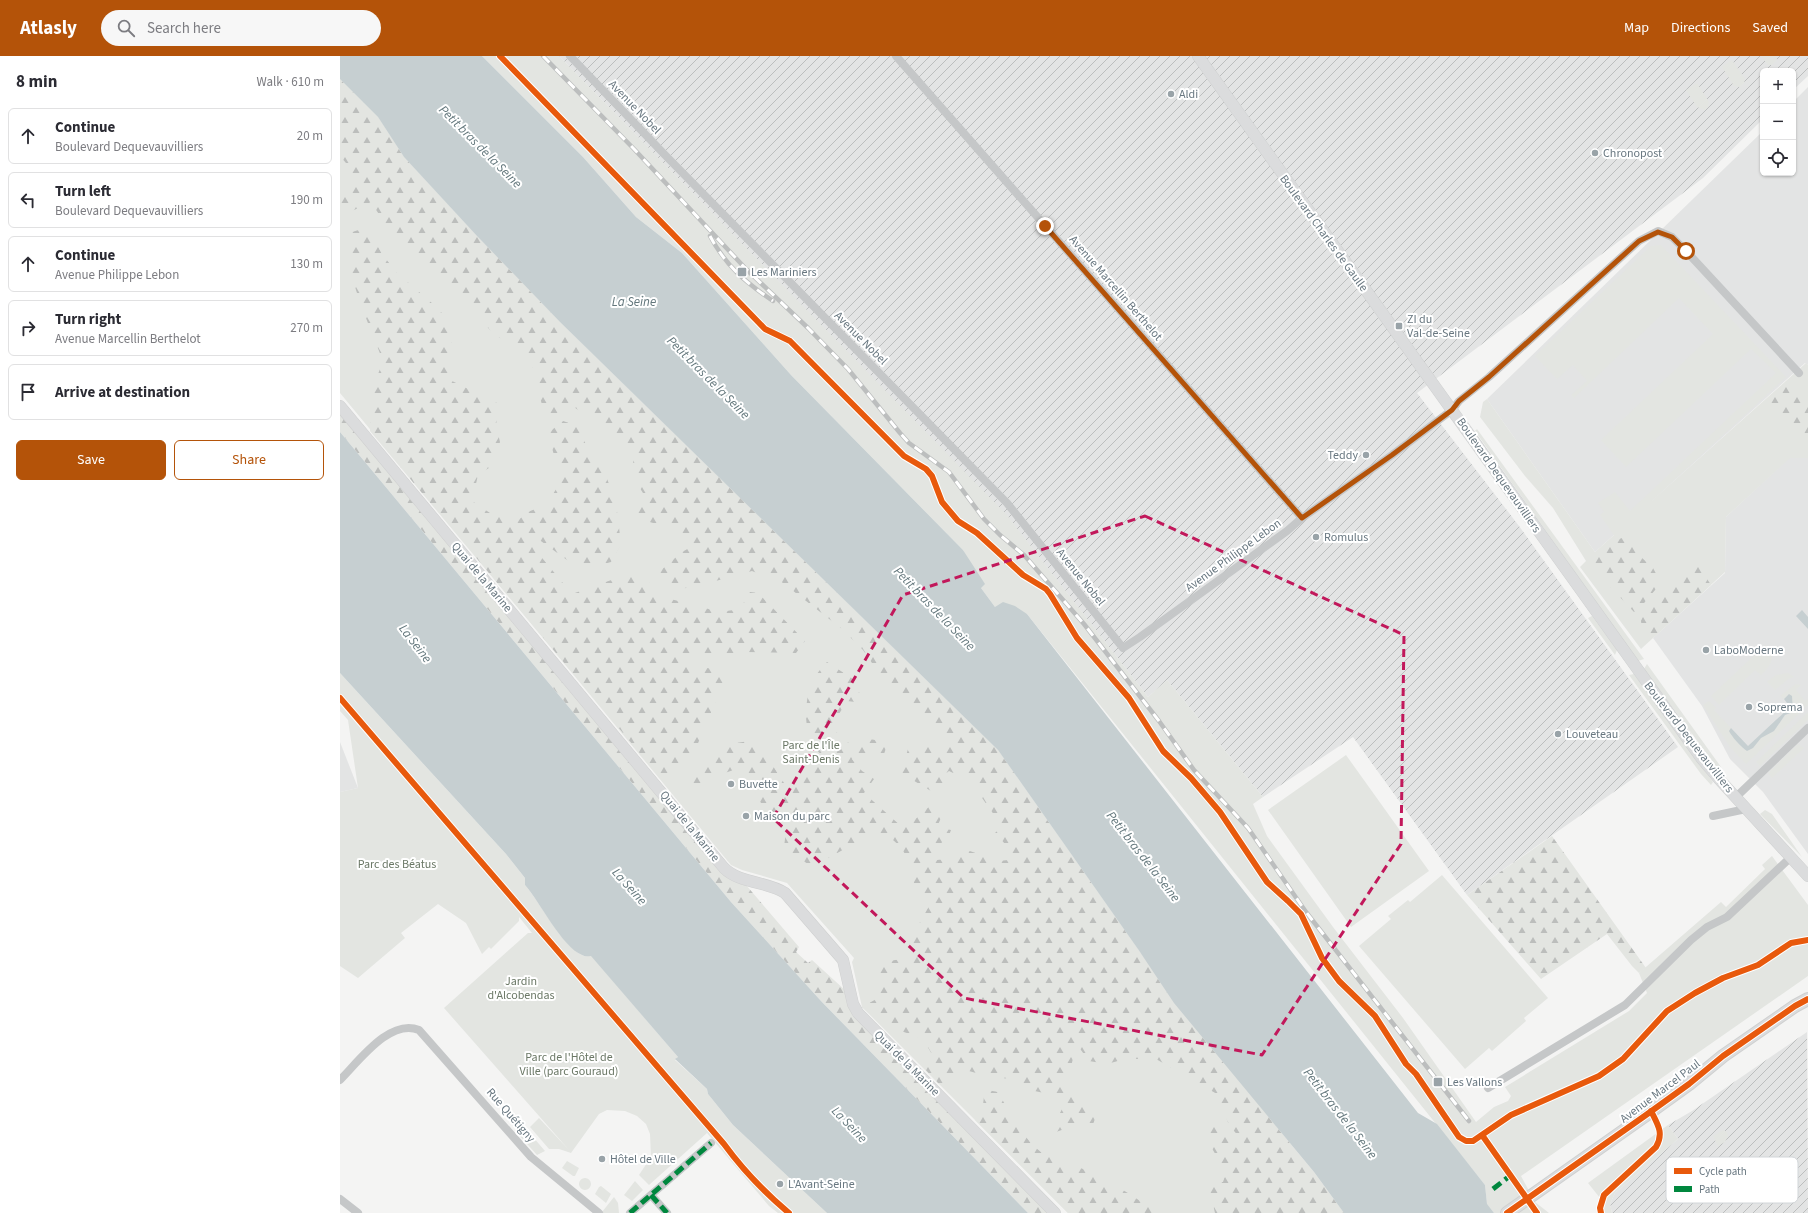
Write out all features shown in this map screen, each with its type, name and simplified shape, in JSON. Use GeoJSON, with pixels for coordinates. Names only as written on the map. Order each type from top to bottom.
{"type":"FeatureCollection","features":[{"type":"Feature","properties":{"kind":"main road","name":"Avenue Marcel Paul"},"geometry":{"type":"LineString","coordinates":[[1795,1006],[1808,992]]}},
{"type":"Feature","properties":{"kind":"main road","name":"Avenue Marcel Paul"},"geometry":{"type":"LineString","coordinates":[[1507,1213],[1537,1193],[1795,1006],[1808,999]]}},
{"type":"Feature","properties":{"kind":"street","name":"Avenue Nobel"},"geometry":{"type":"LineString","coordinates":[[570,56],[666,156],[1007,503],[1123,648]]}},
{"type":"Feature","properties":{"kind":"street","name":"Avenue Marcellin Berthelot"},"geometry":{"type":"LineString","coordinates":[[896,56],[1302,518]]}},
{"type":"Feature","properties":{"kind":"street","name":"Boulevard Charles de Gaulle"},"geometry":{"type":"LineString","coordinates":[[1198,56],[1452,410]]}},
{"type":"Feature","properties":{"kind":"street","name":"Boulevard Dequevauvilliers"},"geometry":{"type":"LineString","coordinates":[[1799,373],[1686,251],[1672,237],[1658,232],[1639,241],[1489,377],[1459,401],[1452,410],[1716,777],[1808,876]]}},
{"type":"Feature","properties":{"kind":"street","name":"Quai de la Marine"},"geometry":{"type":"LineString","coordinates":[[340,406],[724,868],[734,875],[774,887],[785,893],[838,952],[843,960],[853,1004],[858,1013],[1055,1213]]}},
{"type":"Feature","properties":{"kind":"street","name":"Avenue Philippe Lebon"},"geometry":{"type":"LineString","coordinates":[[1123,648],[1287,531],[1302,518],[1392,455],[1452,410]]}},
{"type":"Feature","properties":{"kind":"street"},"geometry":{"type":"LineString","coordinates":[[1735,798],[1808,728]]}},
{"type":"Feature","properties":{"kind":"street"},"geometry":{"type":"LineString","coordinates":[[1713,816],[1746,810]]}},
{"type":"Feature","properties":{"kind":"street"},"geometry":{"type":"LineString","coordinates":[[1488,1088],[1626,1005],[1691,940],[1707,926],[1727,917],[1791,857]]}},
{"type":"Feature","properties":{"kind":"street","name":"Rue Quétigny"},"geometry":{"type":"LineString","coordinates":[[340,1080],[383,1037],[398,1028],[410,1027],[422,1033],[531,1157],[599,1213]]}},
{"type":"Feature","properties":{"kind":"street"},"geometry":{"type":"LineString","coordinates":[[630,1213],[710,1143]]}},
{"type":"Feature","properties":{"kind":"street"},"geometry":{"type":"LineString","coordinates":[[651,1195],[667,1213]]}},
{"type":"Feature","properties":{"kind":"street"},"geometry":{"type":"LineString","coordinates":[[340,1199],[358,1213]]}},
{"type":"Feature","properties":{"kind":"highlighted area"},"geometry":{"type":"Polygon","coordinates":[[[1145,516],[1404,635],[1401,844],[1262,1055],[964,998],[773,818],[903,595],[1145,516]]]}},
{"type":"Feature","properties":{"kind":"shaded area"},"geometry":{"type":"Polygon","coordinates":[[[559,56],[1808,56],[1808,76],[1796,87],[1796,68],[1760,68],[1760,122],[1703,178],[1417,393],[1519,526],[1678,747],[1467,895],[1353,737],[1263,797],[1167,680],[1148,697],[1007,516],[559,56]]]}},
{"type":"Feature","properties":{"kind":"shaded area"},"geometry":{"type":"Polygon","coordinates":[[[1808,87],[1808,365],[1805,363],[1595,552],[1487,399],[1760,134],[1760,176],[1796,176],[1796,99],[1808,87]]]}},
{"type":"Feature","properties":{"kind":"shaded area"},"geometry":{"type":"Polygon","coordinates":[[[1790,457],[1808,458],[1808,854],[1763,792],[1730,759],[1702,706],[1653,638],[1725,573],[1726,517],[1790,457]]]}},
{"type":"Feature","properties":{"kind":"shaded area"},"geometry":{"type":"Polygon","coordinates":[[[340,742],[358,788],[340,792],[340,742]]]}},
{"type":"Feature","properties":{"kind":"shaded area"},"geometry":{"type":"Polygon","coordinates":[[[1807,1032],[1808,1213],[1612,1213],[1610,1204],[1615,1193],[1678,1139],[1668,1125],[1692,1111],[1807,1032]]]}},
{"type":"Feature","properties":{"kind":"green space"},"geometry":{"type":"Polygon","coordinates":[[[482,56],[559,56],[1006,514],[1148,697],[1167,680],[1263,797],[1253,804],[1267,836],[1333,927],[1403,1018],[1476,1122],[1494,1107],[1508,1101],[1511,1096],[1505,1087],[1629,1011],[1647,993],[1639,973],[1721,902],[1726,907],[1765,869],[1762,865],[1772,856],[1808,905],[1808,976],[1521,1176],[1535,1202],[1549,1213],[1494,1213],[1487,1205],[1485,1185],[1027,614],[995,607],[981,588],[963,550],[791,375],[682,253],[636,217],[583,157],[482,56]]]}},
{"type":"Feature","properties":{"kind":"green space"},"geometry":{"type":"Polygon","coordinates":[[[1761,56],[1776,56],[1777,60],[1772,65],[1768,65],[1761,56]]]}},
{"type":"Feature","properties":{"kind":"green space"},"geometry":{"type":"Polygon","coordinates":[[[1732,60],[1745,79],[1744,83],[1740,87],[1734,86],[1722,67],[1732,60]]]}},
{"type":"Feature","properties":{"kind":"green space","name":"Parc de l'Île Saint-Denis"},"geometry":{"type":"Polygon","coordinates":[[[340,79],[378,117],[404,157],[477,236],[560,322],[998,750],[1140,952],[1344,1213],[1068,1213],[862,1007],[852,962],[854,958],[787,883],[742,870],[731,865],[340,393],[340,79]]]}},
{"type":"Feature","properties":{"kind":"green space"},"geometry":{"type":"Polygon","coordinates":[[[340,79],[378,117],[404,157],[477,236],[560,322],[998,750],[1140,952],[1174,1003],[1314,1172],[1344,1213],[1215,1213],[1208,1183],[1223,1182],[1226,1172],[1204,1135],[1203,1126],[1214,1123],[1237,1148],[1251,1151],[1229,1125],[1217,1094],[1156,1059],[1125,1059],[1107,1064],[1089,1061],[1078,1046],[1071,1068],[1064,1080],[1069,1094],[1096,1116],[1092,1127],[1073,1126],[1056,1132],[1055,1123],[1062,1109],[1053,1095],[1021,1088],[1012,1079],[990,1077],[969,1071],[958,1074],[951,1085],[939,1084],[922,1066],[933,1056],[923,1039],[884,1023],[862,1007],[880,997],[878,964],[895,960],[909,959],[915,931],[932,901],[924,894],[909,898],[914,880],[911,865],[903,850],[891,839],[877,833],[868,836],[812,867],[784,847],[786,831],[797,817],[770,811],[762,805],[755,790],[763,780],[739,768],[722,774],[700,786],[688,782],[701,764],[736,743],[756,740],[786,786],[800,776],[827,762],[816,749],[810,737],[806,714],[809,691],[820,670],[827,662],[853,679],[864,703],[847,701],[834,722],[838,736],[852,745],[869,739],[888,742],[884,754],[852,759],[862,771],[874,779],[864,793],[902,827],[909,827],[912,822],[932,804],[944,811],[937,827],[951,830],[948,838],[933,849],[937,860],[947,859],[961,848],[999,861],[1008,860],[1006,845],[995,833],[1002,826],[970,781],[949,771],[944,775],[946,788],[931,791],[901,773],[908,749],[949,743],[913,711],[881,676],[863,650],[842,629],[783,583],[752,571],[712,582],[693,584],[680,591],[666,588],[654,576],[682,552],[691,547],[677,530],[636,518],[643,493],[634,479],[633,457],[619,438],[568,403],[554,416],[544,413],[540,397],[537,372],[522,356],[490,330],[469,306],[449,290],[435,267],[411,254],[395,239],[371,202],[352,211],[340,213],[340,189],[353,184],[346,163],[340,156],[340,79]]]}},
{"type":"Feature","properties":{"kind":"green space"},"geometry":{"type":"Polygon","coordinates":[[[1697,83],[1709,102],[1708,107],[1705,110],[1697,107],[1686,90],[1697,83]]]}},
{"type":"Feature","properties":{"kind":"green space"},"geometry":{"type":"Polygon","coordinates":[[[368,227],[382,254],[397,273],[440,310],[452,332],[450,380],[499,404],[496,425],[500,442],[492,466],[478,475],[472,501],[493,515],[516,522],[528,512],[547,504],[561,481],[548,433],[563,421],[578,426],[591,457],[602,465],[616,503],[621,544],[611,562],[586,569],[567,560],[534,536],[528,541],[572,594],[631,573],[639,574],[646,579],[663,597],[720,612],[740,609],[750,592],[758,593],[805,641],[796,653],[745,652],[712,656],[687,653],[686,665],[714,669],[725,674],[721,689],[693,755],[674,770],[670,777],[659,776],[370,431],[372,390],[383,361],[362,308],[349,269],[349,233],[368,227]]]}},
{"type":"Feature","properties":{"kind":"green space"},"geometry":{"type":"Polygon","coordinates":[[[1661,245],[1786,377],[1648,504],[1806,363],[1808,365],[1808,458],[1790,458],[1726,517],[1725,572],[1641,649],[1580,567],[1586,561],[1553,508],[1525,476],[1480,417],[1483,402],[1487,399],[1595,552],[1614,535],[1600,515],[1604,512],[1598,503],[1615,492],[1630,511],[1776,373],[1751,349],[1626,467],[1601,440],[1713,334],[1679,298],[1574,398],[1571,395],[1587,381],[1573,365],[1557,379],[1535,356],[1651,246],[1661,245]]]}},
{"type":"Feature","properties":{"kind":"green space"},"geometry":{"type":"Polygon","coordinates":[[[1789,384],[1808,403],[1808,435],[1795,433],[1764,403],[1789,384]]]}},
{"type":"Feature","properties":{"kind":"green space"},"geometry":{"type":"Polygon","coordinates":[[[340,410],[799,947],[796,952],[808,963],[812,960],[846,991],[853,1016],[1048,1213],[1028,1213],[821,1001],[731,902],[340,432],[340,410]]]}},
{"type":"Feature","properties":{"kind":"green space"},"geometry":{"type":"Polygon","coordinates":[[[1477,429],[1644,659],[1638,661],[1475,431],[1477,429]]]}},
{"type":"Feature","properties":{"kind":"green space"},"geometry":{"type":"Polygon","coordinates":[[[1626,537],[1641,557],[1653,568],[1661,583],[1639,609],[1634,612],[1601,577],[1594,566],[1594,560],[1617,540],[1626,537]]]}},
{"type":"Feature","properties":{"kind":"green space"},"geometry":{"type":"Polygon","coordinates":[[[1698,565],[1711,585],[1654,637],[1642,626],[1641,621],[1643,616],[1657,601],[1698,565]]]}},
{"type":"Feature","properties":{"kind":"green space"},"geometry":{"type":"Polygon","coordinates":[[[1592,616],[1617,650],[1615,655],[1588,618],[1592,616]]]}},
{"type":"Feature","properties":{"kind":"green space"},"geometry":{"type":"Polygon","coordinates":[[[1765,645],[1769,649],[1772,657],[1770,665],[1761,675],[1755,670],[1719,705],[1711,696],[1765,645]]]}},
{"type":"Feature","properties":{"kind":"green space"},"geometry":{"type":"Polygon","coordinates":[[[1647,664],[1721,767],[1718,769],[1644,669],[1647,664]]]}},
{"type":"Feature","properties":{"kind":"green space"},"geometry":{"type":"Polygon","coordinates":[[[340,673],[506,854],[525,878],[525,885],[567,943],[583,956],[591,955],[678,1057],[675,1060],[707,1089],[708,1094],[733,1125],[827,1213],[778,1213],[769,1206],[707,1133],[649,1185],[639,1175],[651,1157],[650,1134],[646,1124],[637,1116],[625,1111],[607,1110],[599,1114],[571,1153],[559,1149],[549,1149],[530,1127],[539,1118],[569,1150],[444,1008],[528,933],[532,933],[519,917],[519,921],[491,949],[489,947],[482,954],[466,923],[438,904],[401,933],[405,938],[358,978],[340,966],[340,792],[358,788],[348,720],[340,711],[340,673]]]}},
{"type":"Feature","properties":{"kind":"green space"},"geometry":{"type":"Polygon","coordinates":[[[1788,673],[1794,677],[1788,679],[1775,690],[1767,682],[1776,675],[1788,673]]]}},
{"type":"Feature","properties":{"kind":"green space"},"geometry":{"type":"Polygon","coordinates":[[[1634,674],[1713,782],[1711,785],[1701,774],[1629,675],[1634,674]]]}},
{"type":"Feature","properties":{"kind":"green space"},"geometry":{"type":"Polygon","coordinates":[[[1796,684],[1801,685],[1796,690],[1805,701],[1808,699],[1808,705],[1746,764],[1730,747],[1703,705],[1709,701],[1716,708],[1714,710],[1731,728],[1729,731],[1744,749],[1753,748],[1761,738],[1777,727],[1785,715],[1792,713],[1794,706],[1789,694],[1784,699],[1780,696],[1796,684]]]}},
{"type":"Feature","properties":{"kind":"green space"},"geometry":{"type":"Polygon","coordinates":[[[1808,712],[1808,720],[1760,766],[1756,762],[1808,712]]]}},
{"type":"Feature","properties":{"kind":"green space"},"geometry":{"type":"Polygon","coordinates":[[[1798,744],[1804,748],[1772,778],[1768,773],[1798,744]]]}},
{"type":"Feature","properties":{"kind":"green space"},"geometry":{"type":"Polygon","coordinates":[[[1346,755],[1429,871],[1351,927],[1268,810],[1346,755]]]}},
{"type":"Feature","properties":{"kind":"green space"},"geometry":{"type":"Polygon","coordinates":[[[1765,810],[1772,814],[1802,857],[1760,814],[1765,810]]]}},
{"type":"Feature","properties":{"kind":"green space"},"geometry":{"type":"Polygon","coordinates":[[[1552,836],[1646,968],[1639,973],[1607,934],[1541,979],[1467,895],[1552,836]]]}},
{"type":"Feature","properties":{"kind":"green space"},"geometry":{"type":"Polygon","coordinates":[[[1442,875],[1548,998],[1524,1018],[1526,1021],[1492,1051],[1489,1048],[1465,1069],[1359,946],[1391,919],[1388,916],[1408,900],[1410,902],[1442,875]]]}},
{"type":"Feature","properties":{"kind":"green space"},"geometry":{"type":"Polygon","coordinates":[[[987,1090],[998,1092],[1020,1129],[1030,1142],[1046,1156],[1083,1169],[1112,1183],[1158,1213],[1068,1213],[975,1120],[982,1114],[984,1096],[987,1090]]]}},
{"type":"Feature","properties":{"kind":"green space"},"geometry":{"type":"Polygon","coordinates":[[[1668,1125],[1678,1139],[1615,1193],[1610,1204],[1612,1213],[1599,1213],[1600,1198],[1588,1183],[1668,1125]]]}},
{"type":"Feature","properties":{"kind":"green space"},"geometry":{"type":"Polygon","coordinates":[[[527,1130],[545,1151],[537,1155],[520,1136],[527,1130]]]}},
{"type":"Feature","properties":{"kind":"green space"},"geometry":{"type":"Polygon","coordinates":[[[1723,1130],[1727,1132],[1728,1136],[1725,1142],[1718,1146],[1713,1136],[1723,1130]]]}},
{"type":"Feature","properties":{"kind":"green space"},"geometry":{"type":"Polygon","coordinates":[[[567,1161],[579,1168],[575,1176],[562,1168],[567,1161]]]}},
{"type":"Feature","properties":{"kind":"green space"},"geometry":{"type":"Polygon","coordinates":[[[583,1178],[587,1178],[591,1184],[587,1190],[583,1190],[579,1186],[579,1182],[583,1178]]]}},
{"type":"Feature","properties":{"kind":"green space"},"geometry":{"type":"Polygon","coordinates":[[[635,1181],[643,1190],[632,1201],[624,1195],[635,1181]]]}},
{"type":"Feature","properties":{"kind":"green space"},"geometry":{"type":"Polygon","coordinates":[[[601,1186],[611,1194],[606,1203],[595,1194],[601,1186]]]}},
{"type":"Feature","properties":{"kind":"green space"},"geometry":{"type":"Polygon","coordinates":[[[614,1197],[618,1203],[619,1213],[603,1213],[602,1212],[614,1197]]]}},
{"type":"Feature","properties":{"kind":"water","name":"La Seine"},"geometry":{"type":"Polygon","coordinates":[[[340,56],[482,56],[583,157],[636,217],[682,253],[791,375],[963,550],[985,584],[981,588],[995,607],[1003,602],[1015,606],[1027,614],[1418,1113],[1437,1124],[1485,1185],[1487,1204],[1494,1213],[1344,1213],[1314,1172],[1174,1003],[1140,952],[998,750],[560,322],[477,236],[404,157],[378,117],[340,79],[340,56]]]}},
{"type":"Feature","properties":{"kind":"water","name":"La Seine"},"geometry":{"type":"Polygon","coordinates":[[[340,432],[731,902],[821,1001],[1028,1213],[827,1213],[733,1125],[708,1094],[707,1089],[675,1059],[678,1057],[591,956],[583,956],[574,950],[559,934],[525,885],[525,878],[506,854],[340,673],[340,432]]]}},
{"type":"Feature","properties":{"kind":"water"},"geometry":{"type":"Polygon","coordinates":[[[1802,610],[1808,617],[1808,629],[1796,616],[1802,610]]]}},
{"type":"Feature","properties":{"kind":"water"},"geometry":{"type":"Polygon","coordinates":[[[1789,694],[1792,696],[1793,712],[1785,715],[1774,731],[1761,738],[1753,748],[1747,751],[1730,733],[1729,731],[1731,728],[1748,746],[1790,707],[1784,699],[1789,694]]]}},
{"type":"Feature","properties":{"kind":"railway"},"geometry":{"type":"LineString","coordinates":[[543,56],[634,149],[746,269],[808,328],[848,369],[909,443],[949,472],[984,519],[1024,555],[1084,624],[1159,721],[1194,770],[1248,828],[1306,912],[1469,1121]]}},
{"type":"Feature","properties":{"kind":"railway"},"geometry":{"type":"LineString","coordinates":[[710,236],[716,247],[737,273],[773,301]]}},
{"type":"Feature","properties":{"kind":"marked path"},"geometry":{"type":"LineString","coordinates":[[630,1213],[711,1143]]}},
{"type":"Feature","properties":{"kind":"marked path"},"geometry":{"type":"LineString","coordinates":[[1493,1189],[1511,1175]]}},
{"type":"Feature","properties":{"kind":"marked path"},"geometry":{"type":"LineString","coordinates":[[651,1195],[667,1213]]}},
{"type":"Feature","properties":{"kind":"cycle path"},"geometry":{"type":"LineString","coordinates":[[500,56],[765,329],[790,341],[904,456],[926,469],[932,476],[942,502],[958,521],[977,533],[1023,575],[1046,589],[1077,638],[1129,698],[1163,751],[1191,778],[1220,812],[1267,882],[1301,914],[1322,958],[1339,981],[1375,1016],[1406,1064],[1416,1074],[1459,1137],[1466,1141],[1473,1141],[1511,1115],[1599,1076],[1623,1059],[1667,1011],[1695,993],[1723,978],[1758,965],[1791,943],[1808,940]]}},
{"type":"Feature","properties":{"kind":"cycle path"},"geometry":{"type":"LineString","coordinates":[[340,698],[724,1144],[746,1172],[762,1189],[789,1213]]}},
{"type":"Feature","properties":{"kind":"cycle path"},"geometry":{"type":"LineString","coordinates":[[1507,1213],[1689,1084],[1723,1056],[1795,1006],[1808,999]]}},
{"type":"Feature","properties":{"kind":"cycle path"},"geometry":{"type":"LineString","coordinates":[[1601,1213],[1600,1208],[1604,1195],[1656,1147],[1660,1133],[1651,1111]]}},
{"type":"Feature","properties":{"kind":"cycle path"},"geometry":{"type":"LineString","coordinates":[[1482,1135],[1537,1213]]}},
{"type":"Feature","properties":{"kind":"place","name":"Aldi"},"geometry":{"type":"Point","coordinates":[1171,94]}},
{"type":"Feature","properties":{"kind":"place","name":"Chronopost"},"geometry":{"type":"Point","coordinates":[1595,153]}},
{"type":"Feature","properties":{"kind":"place","name":"Les Mariniers"},"geometry":{"type":"Point","coordinates":[742,272]}},
{"type":"Feature","properties":{"kind":"place","name":"ZI du Val-de-Seine"},"geometry":{"type":"Point","coordinates":[1399,326]}},
{"type":"Feature","properties":{"kind":"place","name":"Teddy"},"geometry":{"type":"Point","coordinates":[1366,455]}},
{"type":"Feature","properties":{"kind":"place","name":"Romulus"},"geometry":{"type":"Point","coordinates":[1316,537]}},
{"type":"Feature","properties":{"kind":"place","name":"LaboModerne"},"geometry":{"type":"Point","coordinates":[1706,650]}},
{"type":"Feature","properties":{"kind":"place","name":"Soprema"},"geometry":{"type":"Point","coordinates":[1749,707]}},
{"type":"Feature","properties":{"kind":"place","name":"Louveteau"},"geometry":{"type":"Point","coordinates":[1558,734]}},
{"type":"Feature","properties":{"kind":"place","name":"Buvette"},"geometry":{"type":"Point","coordinates":[731,784]}},
{"type":"Feature","properties":{"kind":"place","name":"Maison du parc"},"geometry":{"type":"Point","coordinates":[746,816]}},
{"type":"Feature","properties":{"kind":"place","name":"Les Vallons"},"geometry":{"type":"Point","coordinates":[1438,1082]}},
{"type":"Feature","properties":{"kind":"place","name":"Hôtel de Ville"},"geometry":{"type":"Point","coordinates":[602,1159]}},
{"type":"Feature","properties":{"kind":"place","name":"L'Avant-Seine"},"geometry":{"type":"Point","coordinates":[780,1184]}},
{"type":"Feature","properties":{"kind":"route"},"geometry":{"type":"LineString","coordinates":[[1045,226],[1302,518],[1392,455],[1452,410],[1459,401],[1489,377],[1519,348],[1639,241],[1658,232],[1672,237],[1686,251]]}},
{"type":"Feature","properties":{"kind":"water label","name":"Petit bras de la Seine"},"geometry":{"type":"Point","coordinates":[481,146]}},
{"type":"Feature","properties":{"kind":"water label","name":"Petit bras de la Seine"},"geometry":{"type":"Point","coordinates":[709,377]}},
{"type":"Feature","properties":{"kind":"water label","name":"Petit bras de la Seine"},"geometry":{"type":"Point","coordinates":[935,608]}},
{"type":"Feature","properties":{"kind":"water label","name":"Petit bras de la Seine"},"geometry":{"type":"Point","coordinates":[1144,856]}},
{"type":"Feature","properties":{"kind":"water label","name":"Petit bras de la Seine"},"geometry":{"type":"Point","coordinates":[1341,1113]}},
{"type":"Feature","properties":{"kind":"park label","name":"Parc des Béatus"},"geometry":{"type":"Point","coordinates":[397,864]}},
{"type":"Feature","properties":{"kind":"park label","name":"Jardin d'Alcobendas"},"geometry":{"type":"Point","coordinates":[521,988]}},
{"type":"Feature","properties":{"kind":"park label","name":"Parc de l'Hôtel de Ville (parc Gouraud)"},"geometry":{"type":"Point","coordinates":[569,1064]}}]}
